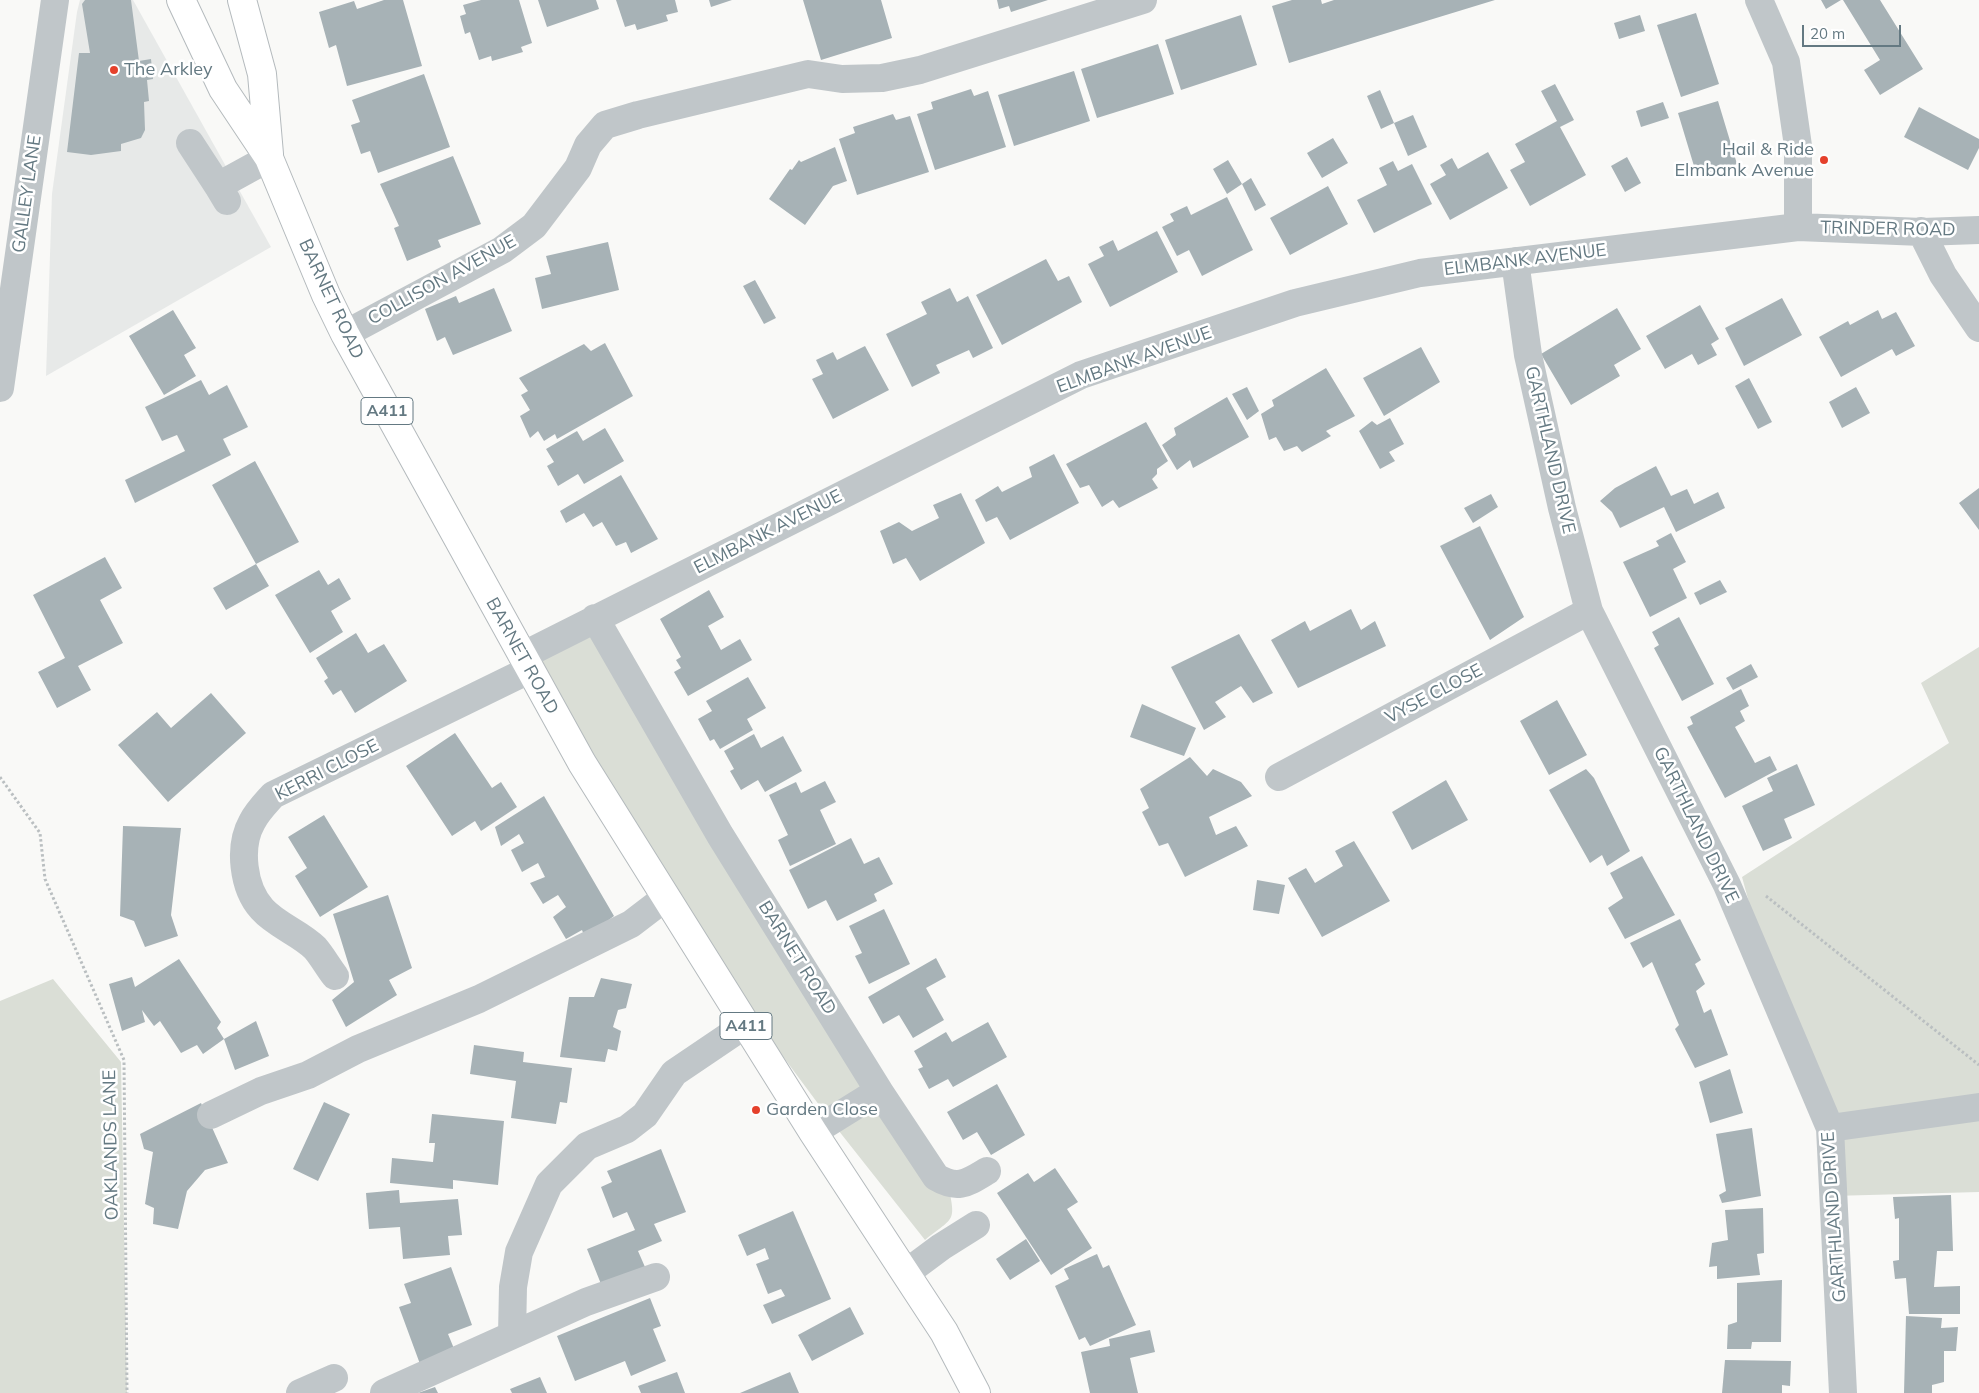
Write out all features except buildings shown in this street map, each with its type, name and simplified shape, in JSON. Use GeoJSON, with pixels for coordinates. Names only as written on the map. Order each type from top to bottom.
{"type":"FeatureCollection","features":[{"type":"Feature","properties":{"kind":"main road","name":"BARNET ROAD"},"geometry":{"type":"LineString","coordinates":[[181,0],[223,89],[269,158],[326,295],[345,334],[582,764],[813,1132],[944,1332],[976,1393]]}},
{"type":"Feature","properties":{"kind":"main road","name":"BARNET ROAD"},"geometry":{"type":"LineString","coordinates":[[242,0],[262,74],[269,158]]}},
{"type":"Feature","properties":{"kind":"street","name":"GALLEY LANE"},"geometry":{"type":"LineString","coordinates":[[0,388],[55,0]]}},
{"type":"Feature","properties":{"kind":"street","name":"COLLISON AVENUE"},"geometry":{"type":"LineString","coordinates":[[345,334],[502,250],[534,226],[578,168],[588,146],[606,126],[638,115],[808,74],[842,79],[882,78],[920,70],[1143,0]]}},
{"type":"Feature","properties":{"kind":"street"},"geometry":{"type":"LineString","coordinates":[[1759,0],[1786,62],[1798,146],[1798,227]]}},
{"type":"Feature","properties":{"kind":"street"},"geometry":{"type":"LineString","coordinates":[[190,143],[223,193],[269,158]]}},
{"type":"Feature","properties":{"kind":"street","name":"TRINDER ROAD"},"geometry":{"type":"LineString","coordinates":[[1798,227],[1921,232],[1979,230]]}},
{"type":"Feature","properties":{"kind":"street","name":"ELMBANK AVENUE"},"geometry":{"type":"LineString","coordinates":[[525,663],[595,618],[1082,375],[1295,303],[1420,273],[1798,227]]}},
{"type":"Feature","properties":{"kind":"street"},"geometry":{"type":"LineString","coordinates":[[1921,232],[1943,275],[1979,328]]}},
{"type":"Feature","properties":{"kind":"street","name":"GARTHLAND DRIVE"},"geometry":{"type":"LineString","coordinates":[[1515,261],[1528,355],[1562,508],[1589,611],[1727,885],[1830,1128],[1843,1393]]}},
{"type":"Feature","properties":{"kind":"street","name":"VYSE CLOSE"},"geometry":{"type":"LineString","coordinates":[[1279,777],[1589,611]]}},
{"type":"Feature","properties":{"kind":"street","name":"BARNET ROAD"},"geometry":{"type":"LineString","coordinates":[[595,618],[720,835],[879,1090],[936,1177],[948,1184],[957,1185],[968,1182],[987,1171]]}},
{"type":"Feature","properties":{"kind":"street","name":"KERRI CLOSE"},"geometry":{"type":"LineString","coordinates":[[335,976],[314,948],[263,910],[254,898],[247,878],[245,841],[251,823],[260,808],[273,795],[525,663]]}},
{"type":"Feature","properties":{"kind":"street"},"geometry":{"type":"LineString","coordinates":[[211,1115],[261,1091],[308,1075],[358,1049],[479,999],[631,924],[665,898]]}},
{"type":"Feature","properties":{"kind":"street"},"geometry":{"type":"LineString","coordinates":[[512,1335],[512,1287],[519,1252],[550,1184],[587,1146],[628,1129],[645,1115],[674,1073],[745,1025]]}},
{"type":"Feature","properties":{"kind":"street"},"geometry":{"type":"LineString","coordinates":[[813,1132],[879,1090]]}},
{"type":"Feature","properties":{"kind":"street"},"geometry":{"type":"LineString","coordinates":[[1830,1128],[1979,1107]]}},
{"type":"Feature","properties":{"kind":"street"},"geometry":{"type":"LineString","coordinates":[[906,1273],[941,1247],[976,1225]]}},
{"type":"Feature","properties":{"kind":"street"},"geometry":{"type":"LineString","coordinates":[[384,1393],[586,1302],[656,1277]]}},
{"type":"Feature","properties":{"kind":"street"},"geometry":{"type":"LineString","coordinates":[[300,1393],[334,1377]]}},
{"type":"Feature","properties":{"kind":"path","name":"OAKLANDS LANE"},"geometry":{"type":"LineString","coordinates":[[0,777],[40,833],[45,879],[124,1060],[127,1393]]}},
{"type":"Feature","properties":{"kind":"path"},"geometry":{"type":"LineString","coordinates":[[1765,895],[1979,1065]]}},
{"type":"Feature","properties":{"kind":"shaded area"},"geometry":{"type":"Polygon","coordinates":[[[80,0],[133,0],[271,247],[46,376],[52,194],[80,0]]]}},
{"type":"Feature","properties":{"kind":"shaded area"},"geometry":{"type":"Polygon","coordinates":[[[595,618],[948,1184],[952,1206],[951,1218],[925,1240],[831,1121],[665,898],[529,670],[595,618]]]}},
{"type":"Feature","properties":{"kind":"shaded area"},"geometry":{"type":"Polygon","coordinates":[[[1979,647],[1979,1192],[1832,1196],[1830,1128],[1778,1008],[1742,877],[1949,743],[1921,683],[1979,647]]]}},
{"type":"Feature","properties":{"kind":"shaded area"},"geometry":{"type":"Polygon","coordinates":[[[53,979],[121,1062],[127,1393],[0,1393],[0,1001],[53,979]]]}},
{"type":"Feature","properties":{"kind":"place","name":"The Arkley"},"geometry":{"type":"Point","coordinates":[114,70]}},
{"type":"Feature","properties":{"kind":"place","name":"Hail & Ride Elmbank Avenue"},"geometry":{"type":"Point","coordinates":[1824,160]}},
{"type":"Feature","properties":{"kind":"place","name":"Garden Close"},"geometry":{"type":"Point","coordinates":[756,1110]}}]}
